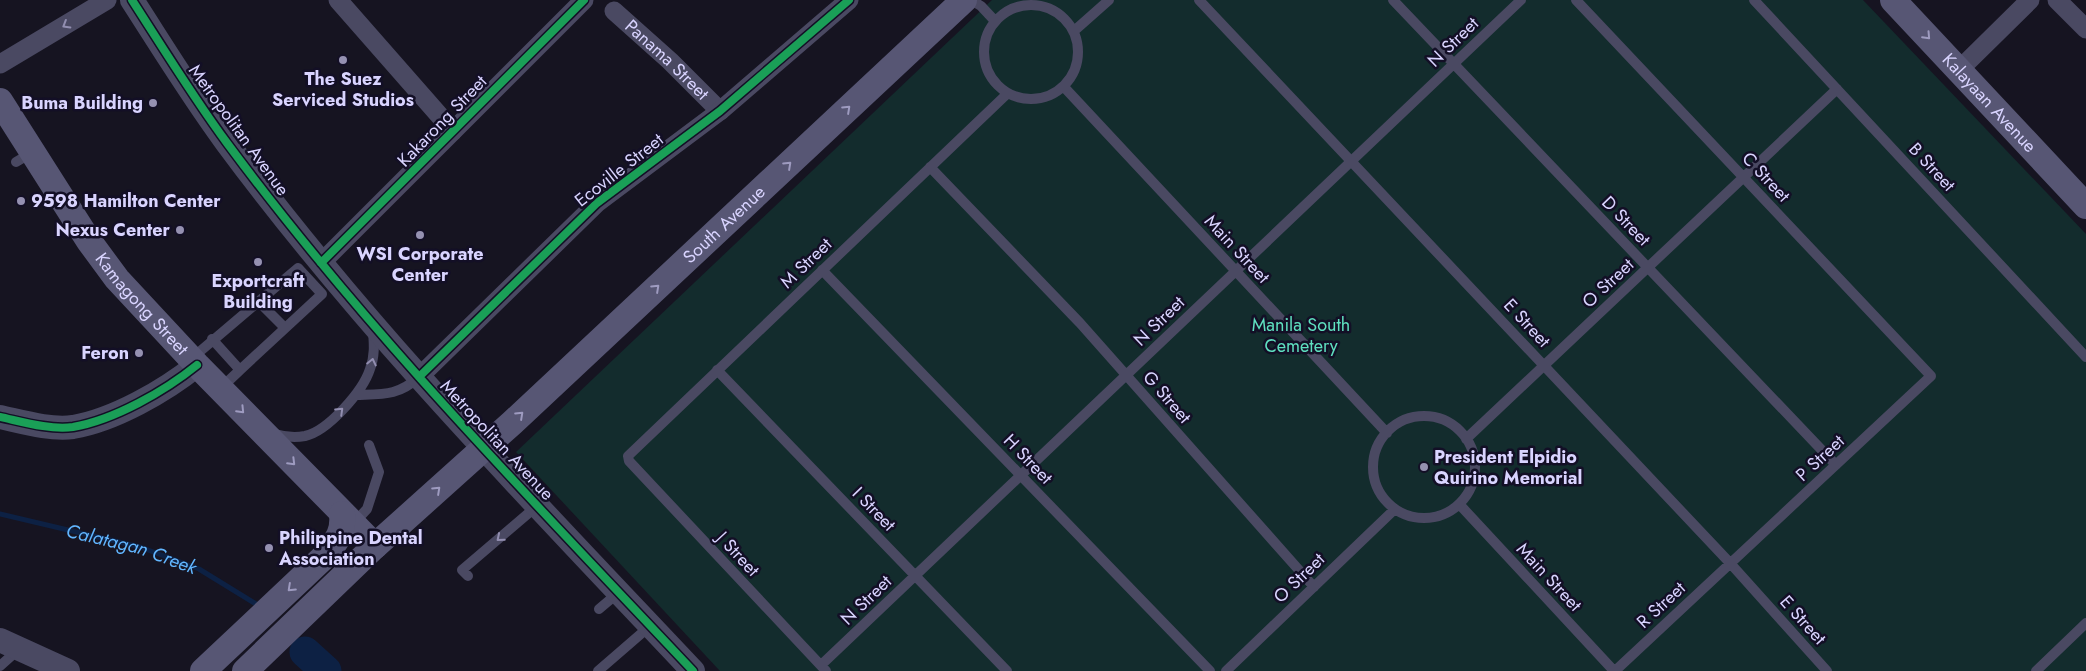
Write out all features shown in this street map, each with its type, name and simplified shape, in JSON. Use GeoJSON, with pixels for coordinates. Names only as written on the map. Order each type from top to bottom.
{"type":"FeatureCollection","features":[{"type":"Feature","properties":{"kind":"main road","name":"South Avenue"},"geometry":{"type":"LineString","coordinates":[[247,659],[484,448],[964,0]]}},
{"type":"Feature","properties":{"kind":"main road","name":"Kalayaan Avenue"},"geometry":{"type":"LineString","coordinates":[[1893,0],[2086,206]]}},
{"type":"Feature","properties":{"kind":"main road","name":"Kamagong Street"},"geometry":{"type":"LineString","coordinates":[[0,101],[24,158],[100,258],[194,362],[375,546]]}},
{"type":"Feature","properties":{"kind":"main road"},"geometry":{"type":"LineString","coordinates":[[203,671],[247,659],[326,555],[340,535],[348,519]]}},
{"type":"Feature","properties":{"kind":"main road"},"geometry":{"type":"LineString","coordinates":[[326,555],[351,548],[375,546]]}},
{"type":"Feature","properties":{"kind":"street"},"geometry":{"type":"LineString","coordinates":[[0,64],[107,0]]}},
{"type":"Feature","properties":{"kind":"street","name":"Metropolitan Avenue"},"geometry":{"type":"LineString","coordinates":[[132,0],[225,141],[314,270],[373,325],[537,506],[693,671]]}},
{"type":"Feature","properties":{"kind":"street"},"geometry":{"type":"LineString","coordinates":[[338,0],[453,131]]}},
{"type":"Feature","properties":{"kind":"street","name":"Ecoville Street"},"geometry":{"type":"LineString","coordinates":[[419,377],[597,203],[720,111],[849,0]]}},
{"type":"Feature","properties":{"kind":"street"},"geometry":{"type":"LineString","coordinates":[[1959,70],[2030,0]]}},
{"type":"Feature","properties":{"kind":"street"},"geometry":{"type":"LineString","coordinates":[[2057,0],[2086,29]]}},
{"type":"Feature","properties":{"kind":"street","name":"Kakarong Street"},"geometry":{"type":"LineString","coordinates":[[314,270],[579,1]]}},
{"type":"Feature","properties":{"kind":"street","name":"Panama Street"},"geometry":{"type":"LineString","coordinates":[[614,11],[670,61],[720,111]]}},
{"type":"Feature","properties":{"kind":"street"},"geometry":{"type":"LineString","coordinates":[[0,418],[47,426],[72,427],[98,420],[148,398],[173,384],[194,362]]}},
{"type":"Feature","properties":{"kind":"street"},"geometry":{"type":"LineString","coordinates":[[10,644],[68,671]]}},
{"type":"Feature","properties":{"kind":"lane"},"geometry":{"type":"LineString","coordinates":[[971,0],[981,6],[995,21]]}},
{"type":"Feature","properties":{"kind":"lane"},"geometry":{"type":"LineString","coordinates":[[1074,31],[1109,0]]}},
{"type":"Feature","properties":{"kind":"lane","name":"E Street"},"geometry":{"type":"LineString","coordinates":[[1199,0],[1544,365],[1827,671]]}},
{"type":"Feature","properties":{"kind":"lane","name":"D Street"},"geometry":{"type":"LineString","coordinates":[[1394,0],[1836,465]]}},
{"type":"Feature","properties":{"kind":"lane","name":"N Street"},"geometry":{"type":"LineString","coordinates":[[823,668],[915,576],[1521,0]]}},
{"type":"Feature","properties":{"kind":"lane","name":"C Street"},"geometry":{"type":"LineString","coordinates":[[1576,0],[1932,376]]}},
{"type":"Feature","properties":{"kind":"lane","name":"B Street"},"geometry":{"type":"LineString","coordinates":[[1754,0],[2086,357]]}},
{"type":"Feature","properties":{"kind":"lane"},"geometry":{"type":"LineString","coordinates":[[1037,5],[1052,10],[1065,19],[1074,31],[1079,46],[1078,61],[1074,75],[1064,87],[1052,96],[1037,100],[1022,99],[1008,93],[997,85],[989,73],[985,60],[986,40],[995,21],[1007,11],[1022,6],[1037,5]]}},
{"type":"Feature","properties":{"kind":"lane","name":"Main Street"},"geometry":{"type":"LineString","coordinates":[[1064,87],[1387,433]]}},
{"type":"Feature","properties":{"kind":"lane","name":"O Street"},"geometry":{"type":"LineString","coordinates":[[1466,439],[1837,89]]}},
{"type":"Feature","properties":{"kind":"lane","name":"M Street"},"geometry":{"type":"LineString","coordinates":[[628,458],[717,370],[1008,93]]}},
{"type":"Feature","properties":{"kind":"lane","name":"G Street"},"geometry":{"type":"LineString","coordinates":[[930,167],[1080,323],[1314,587]]}},
{"type":"Feature","properties":{"kind":"lane"},"geometry":{"type":"LineString","coordinates":[[194,362],[212,339],[298,268],[314,270],[322,294],[220,388]]}},
{"type":"Feature","properties":{"kind":"lane","name":"H Street"},"geometry":{"type":"LineString","coordinates":[[822,270],[1210,671]]}},
{"type":"Feature","properties":{"kind":"lane"},"geometry":{"type":"LineString","coordinates":[[258,301],[285,328]]}},
{"type":"Feature","properties":{"kind":"lane"},"geometry":{"type":"LineString","coordinates":[[260,430],[288,438],[306,436],[323,427],[356,395],[370,370],[375,348],[373,325]]}},
{"type":"Feature","properties":{"kind":"lane"},"geometry":{"type":"LineString","coordinates":[[212,339],[240,370]]}},
{"type":"Feature","properties":{"kind":"lane","name":"I Street"},"geometry":{"type":"LineString","coordinates":[[717,370],[1007,671]]}},
{"type":"Feature","properties":{"kind":"lane","name":"P Street"},"geometry":{"type":"LineString","coordinates":[[1730,564],[1932,376]]}},
{"type":"Feature","properties":{"kind":"lane"},"geometry":{"type":"LineString","coordinates":[[356,395],[394,393],[410,385],[419,377]]}},
{"type":"Feature","properties":{"kind":"lane"},"geometry":{"type":"LineString","coordinates":[[1428,417],[1450,424],[1466,439],[1474,455],[1475,473],[1470,490],[1460,505],[1448,513],[1428,518],[1407,516],[1395,509],[1384,499],[1377,486],[1373,472],[1374,458],[1379,444],[1387,433],[1406,420],[1428,417]]}},
{"type":"Feature","properties":{"kind":"lane"},"geometry":{"type":"LineString","coordinates":[[348,519],[367,509],[379,472],[369,445]]}},
{"type":"Feature","properties":{"kind":"lane","name":"J Street"},"geometry":{"type":"LineString","coordinates":[[628,458],[823,668]]}},
{"type":"Feature","properties":{"kind":"lane","name":"Main Street"},"geometry":{"type":"LineString","coordinates":[[1460,505],[1615,671]]}},
{"type":"Feature","properties":{"kind":"lane"},"geometry":{"type":"LineString","coordinates":[[468,576],[462,570],[537,506]]}},
{"type":"Feature","properties":{"kind":"lane","name":"O Street"},"geometry":{"type":"LineString","coordinates":[[1226,671],[1395,509]]}},
{"type":"Feature","properties":{"kind":"lane","name":"R Street"},"geometry":{"type":"LineString","coordinates":[[1615,671],[1730,564]]}},
{"type":"Feature","properties":{"kind":"lane"},"geometry":{"type":"LineString","coordinates":[[599,609],[618,593]]}},
{"type":"Feature","properties":{"kind":"lane"},"geometry":{"type":"LineString","coordinates":[[2036,671],[2086,623]]}},
{"type":"Feature","properties":{"kind":"lane"},"geometry":{"type":"LineString","coordinates":[[598,671],[650,626]]}},
{"type":"Feature","properties":{"kind":"lane"},"geometry":{"type":"LineString","coordinates":[[0,666],[10,644]]}},
{"type":"Feature","properties":{"kind":"green space","name":"Manila South Cemetery"},"geometry":{"type":"Polygon","coordinates":[[[992,0],[1863,0],[2086,234],[2086,671],[720,671],[516,452],[992,0]]]}},
{"type":"Feature","properties":{"kind":"waterway","name":"Calatagan Creek"},"geometry":{"type":"LineString","coordinates":[[0,514],[140,547],[199,569],[256,604]]}},
{"type":"Feature","properties":{"kind":"waterway","name":"Calatagan Creek"},"geometry":{"type":"LineString","coordinates":[[292,637],[305,652]]}},
{"type":"Feature","properties":{"kind":"waterway","name":"Calatagan Creek"},"geometry":{"type":"LineString","coordinates":[[305,652],[326,671]]}},
{"type":"Feature","properties":{"kind":"cycle path"},"geometry":{"type":"LineString","coordinates":[[132,0],[227,143],[336,281],[452,414],[693,671]]}},
{"type":"Feature","properties":{"kind":"cycle path"},"geometry":{"type":"LineString","coordinates":[[321,263],[584,0]]}},
{"type":"Feature","properties":{"kind":"cycle path"},"geometry":{"type":"LineString","coordinates":[[419,377],[597,203],[720,111],[849,0]]}},
{"type":"Feature","properties":{"kind":"cycle path"},"geometry":{"type":"LineString","coordinates":[[0,417],[36,425],[64,428],[89,423],[122,411],[155,394],[197,365]]}},
{"type":"Feature","properties":{"kind":"place","name":"The Suez Serviced Studios"},"geometry":{"type":"Point","coordinates":[343,60]}},
{"type":"Feature","properties":{"kind":"place","name":"Buma Building"},"geometry":{"type":"Point","coordinates":[153,103]}},
{"type":"Feature","properties":{"kind":"place","name":"9598 Hamilton Center"},"geometry":{"type":"Point","coordinates":[21,201]}},
{"type":"Feature","properties":{"kind":"place","name":"Nexus Center"},"geometry":{"type":"Point","coordinates":[180,230]}},
{"type":"Feature","properties":{"kind":"place","name":"WSI Corporate Center"},"geometry":{"type":"Point","coordinates":[420,235]}},
{"type":"Feature","properties":{"kind":"place","name":"Exportcraft Building"},"geometry":{"type":"Point","coordinates":[258,262]}},
{"type":"Feature","properties":{"kind":"place","name":"Feron"},"geometry":{"type":"Point","coordinates":[139,353]}},
{"type":"Feature","properties":{"kind":"place","name":"President Elpidio Quirino Memorial"},"geometry":{"type":"Point","coordinates":[1424,467]}},
{"type":"Feature","properties":{"kind":"place","name":"Philippine Dental Association"},"geometry":{"type":"Point","coordinates":[269,548]}}]}
